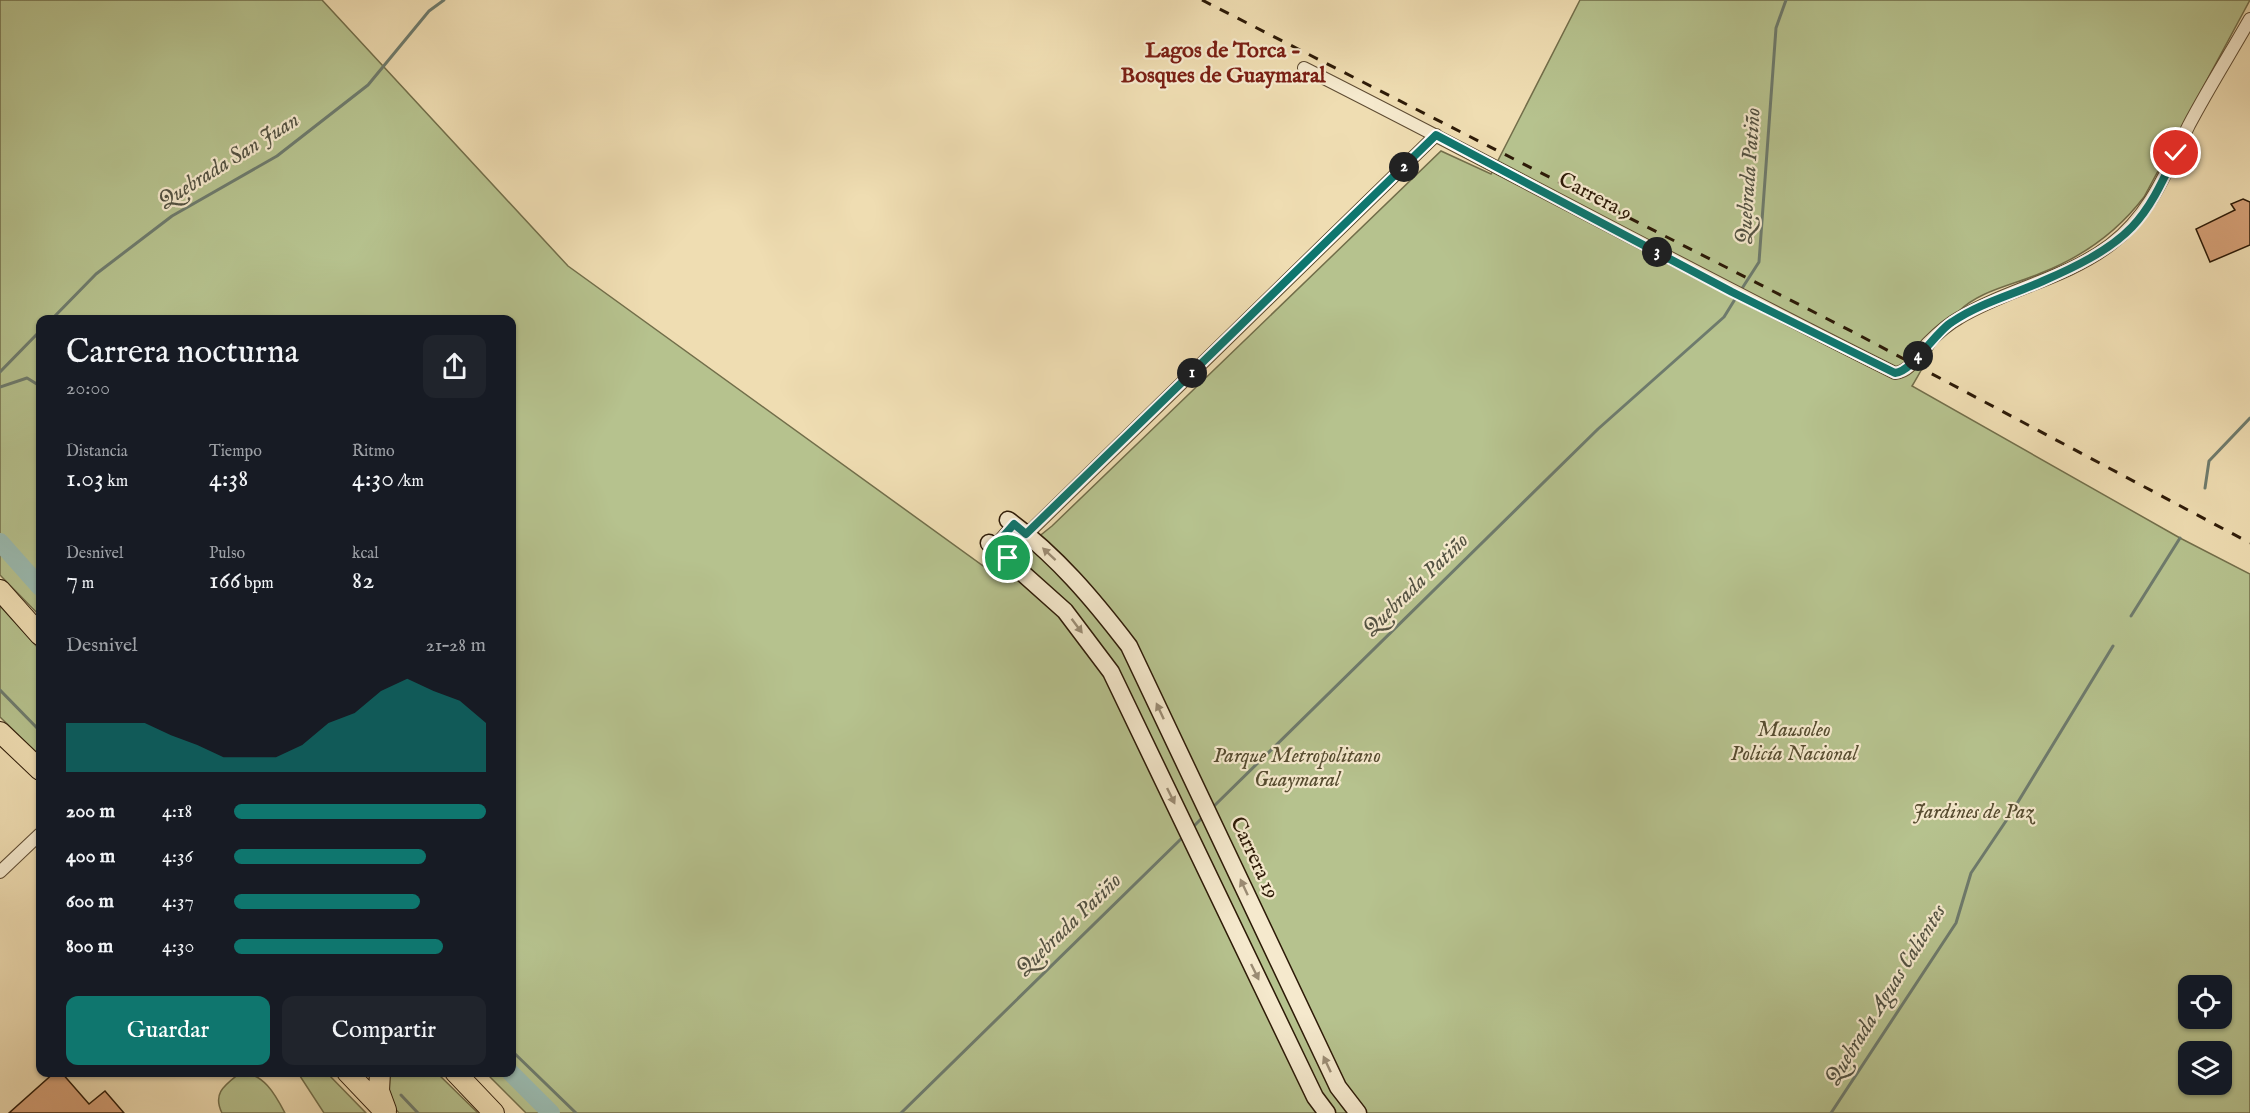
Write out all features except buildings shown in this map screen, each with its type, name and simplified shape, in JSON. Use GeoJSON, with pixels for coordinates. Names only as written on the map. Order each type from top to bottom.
{"type":"FeatureCollection","features":[{"type":"Feature","properties":{"kind":"highway"},"geometry":{"type":"LineString","coordinates":[[0,590],[36,630]]}},
{"type":"Feature","properties":{"kind":"highway"},"geometry":{"type":"LineString","coordinates":[[0,732],[36,766]]}},
{"type":"Feature","properties":{"kind":"highway"},"geometry":{"type":"LineString","coordinates":[[352,1077],[387,1113]]}},
{"type":"Feature","properties":{"kind":"highway"},"geometry":{"type":"LineString","coordinates":[[380,1077],[379,1091],[387,1113]]}},
{"type":"Feature","properties":{"kind":"highway"},"geometry":{"type":"LineString","coordinates":[[460,1077],[494,1113]]}},
{"type":"Feature","properties":{"kind":"main road","name":"Carrera 19"},"geometry":{"type":"LineString","coordinates":[[1016,526],[1084,588],[1129,646],[1338,1087],[1358,1113]]}},
{"type":"Feature","properties":{"kind":"main road"},"geometry":{"type":"LineString","coordinates":[[991,545],[1065,611],[1111,672],[1315,1098],[1327,1113]]}},
{"type":"Feature","properties":{"kind":"street","name":"Carrera 9"},"geometry":{"type":"LineString","coordinates":[[1304,68],[1436,135],[1732,292],[1895,373],[1902,372],[1950,323],[1982,304],[2043,281],[2079,263],[2109,246],[2133,227],[2156,196],[2190,124],[2250,19]]}},
{"type":"Feature","properties":{"kind":"street"},"geometry":{"type":"LineString","coordinates":[[991,545],[1016,526],[1436,135]]}},
{"type":"Feature","properties":{"kind":"street"},"geometry":{"type":"LineString","coordinates":[[0,872],[36,838]]}},
{"type":"Feature","properties":{"kind":"green space","name":"Parque Metropolitano Guaymaral"},"geometry":{"type":"Polygon","coordinates":[[[0,0],[322,0],[568,266],[993,573],[1052,526],[1441,151],[1491,174],[1580,0],[2250,0],[2144,197],[2134,209],[2111,232],[2071,259],[1987,293],[1967,304],[1946,327],[1912,386],[2180,538],[2250,574],[2250,1113],[526,1113],[490,1077],[516,1077],[516,315],[36,315],[36,612],[0,575],[0,0]]]}},
{"type":"Feature","properties":{"kind":"green space"},"geometry":{"type":"Polygon","coordinates":[[[0,606],[36,646],[36,752],[0,717],[0,606]]]}},
{"type":"Feature","properties":{"kind":"green space"},"geometry":{"type":"Polygon","coordinates":[[[235,1077],[257,1077],[272,1092],[285,1113],[222,1113],[218,1100],[225,1086],[235,1077]]]}},
{"type":"Feature","properties":{"kind":"green space"},"geometry":{"type":"Polygon","coordinates":[[[301,1077],[331,1077],[366,1113],[324,1113],[301,1077]]]}},
{"type":"Feature","properties":{"kind":"green space"},"geometry":{"type":"Polygon","coordinates":[[[386,1077],[441,1077],[478,1113],[399,1113],[392,1105],[386,1077]]]}},
{"type":"Feature","properties":{"kind":"waterway","name":"Quebrada San Juan"},"geometry":{"type":"LineString","coordinates":[[56,315],[96,274],[172,216],[277,156],[368,85],[429,11],[444,0]]}},
{"type":"Feature","properties":{"kind":"waterway","name":"Quebrada Patiño"},"geometry":{"type":"LineString","coordinates":[[1741,290],[1759,262],[1776,28],[1786,0]]}},
{"type":"Feature","properties":{"kind":"waterway","name":"Quebrada Patiño"},"geometry":{"type":"LineString","coordinates":[[1212,808],[1598,429],[1724,317],[1737,296]]}},
{"type":"Feature","properties":{"kind":"waterway","name":"Quebrada San Juan"},"geometry":{"type":"LineString","coordinates":[[0,372],[36,335]]}},
{"type":"Feature","properties":{"kind":"waterway","name":"Quebrada Patiño"},"geometry":{"type":"LineString","coordinates":[[0,387],[27,378],[36,384]]}},
{"type":"Feature","properties":{"kind":"waterway","name":"Quebrada Aguas Calientes"},"geometry":{"type":"LineString","coordinates":[[2205,488],[2209,461],[2250,418]]}},
{"type":"Feature","properties":{"kind":"waterway"},"geometry":{"type":"LineString","coordinates":[[2131,616],[2180,538]]}},
{"type":"Feature","properties":{"kind":"waterway"},"geometry":{"type":"LineString","coordinates":[[0,542],[36,582]]}},
{"type":"Feature","properties":{"kind":"waterway","name":"Quebrada Aguas Calientes"},"geometry":{"type":"LineString","coordinates":[[1831,1113],[1956,923],[1971,873],[2010,815],[2113,646]]}},
{"type":"Feature","properties":{"kind":"waterway"},"geometry":{"type":"LineString","coordinates":[[0,690],[36,727]]}},
{"type":"Feature","properties":{"kind":"waterway","name":"Quebrada Patiño"},"geometry":{"type":"LineString","coordinates":[[1193,827],[1203,817]]}},
{"type":"Feature","properties":{"kind":"waterway","name":"Quebrada Patiño"},"geometry":{"type":"LineString","coordinates":[[901,1113],[1184,836]]}},
{"type":"Feature","properties":{"kind":"waterway","name":"Quebrada Patiño"},"geometry":{"type":"LineString","coordinates":[[516,1055],[576,1113]]}},
{"type":"Feature","properties":{"kind":"waterway"},"geometry":{"type":"LineString","coordinates":[[515,1077],[551,1113]]}},
{"type":"Feature","properties":{"kind":"waterway"},"geometry":{"type":"LineString","coordinates":[[401,1095],[418,1113]]}},
{"type":"Feature","properties":{"kind":"railway"},"geometry":{"type":"LineString","coordinates":[[1202,0],[1855,333],[2250,543]]}},
{"type":"Feature","properties":{"kind":"district","name":"Lagos de Torca - Bosques de Guaymaral"},"geometry":{"type":"Point","coordinates":[1223,64]}},
{"type":"Feature","properties":{"kind":"route"},"geometry":{"type":"LineString","coordinates":[[1008,558],[994,547],[1014,524],[1026,534],[1436,135],[1732,292],[1895,373],[1902,372],[1912,364],[1926,345],[1950,323],[1982,304],[2043,281],[2109,246],[2133,227],[2156,196],[2176,153]]}},
{"type":"Feature","properties":{"kind":"park label","name":"Mausoleo Policía Nacional"},"geometry":{"type":"Point","coordinates":[1794,742]}},
{"type":"Feature","properties":{"kind":"park label","name":"Jardines de Paz"},"geometry":{"type":"Point","coordinates":[1973,812]}}]}
